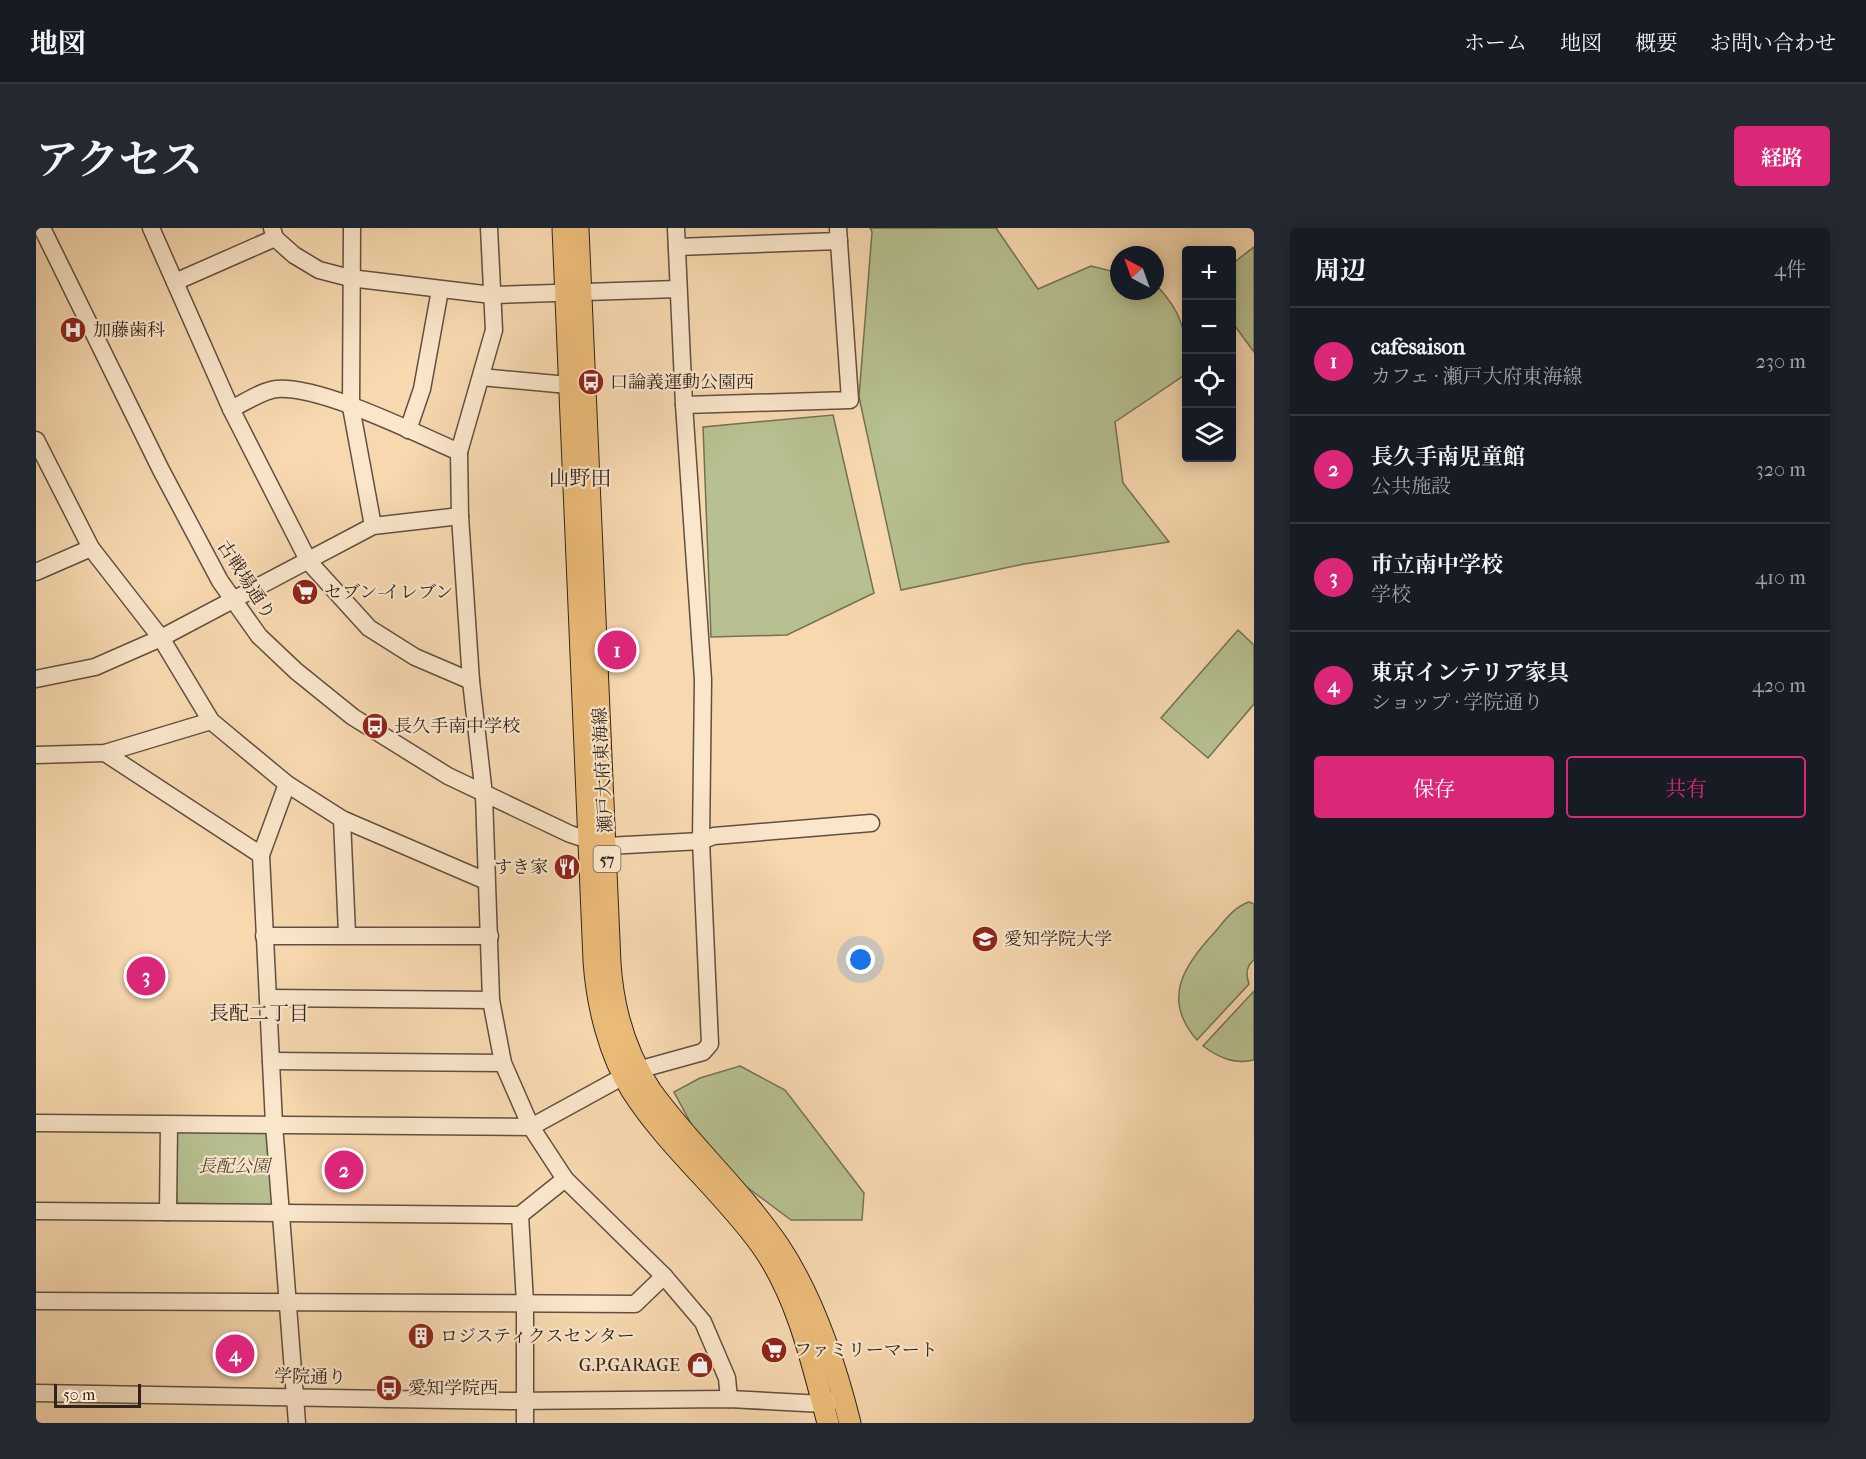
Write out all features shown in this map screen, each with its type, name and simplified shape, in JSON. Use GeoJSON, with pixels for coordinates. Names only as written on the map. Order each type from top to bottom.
{"type":"FeatureCollection","features":[{"type":"Feature","properties":{"kind":"main road","name":"瀬戸大府東海線"},"geometry":{"type":"LineString","coordinates":[[562,228],[573,291],[598,843],[595,980],[604,1022],[631,1073],[647,1110],[761,1245],[784,1286],[804,1337],[826,1414]]}},
{"type":"Feature","properties":{"kind":"main road","name":"瀬戸大府東海線"},"geometry":{"type":"LineString","coordinates":[[578,228],[568,385],[598,843]]}},
{"type":"Feature","properties":{"kind":"main road","name":"瀬戸大府東海線"},"geometry":{"type":"LineString","coordinates":[[631,1073],[748,1205],[779,1246],[801,1283],[844,1398],[850,1423]]}},
{"type":"Feature","properties":{"kind":"street","name":"古戦場通り"},"geometry":{"type":"LineString","coordinates":[[42,228],[166,481],[233,602],[259,636],[320,693],[394,744],[484,795],[598,843]]}},
{"type":"Feature","properties":{"kind":"street"},"geometry":{"type":"LineString","coordinates":[[151,228],[231,409],[309,562],[335,594],[369,628],[416,657],[471,681]]}},
{"type":"Feature","properties":{"kind":"street"},"geometry":{"type":"LineString","coordinates":[[352,228],[351,407],[373,525]]}},
{"type":"Feature","properties":{"kind":"street"},"geometry":{"type":"LineString","coordinates":[[489,228],[494,330],[459,452],[460,516],[471,681],[484,795],[491,1000],[503,1063],[531,1127],[565,1179],[664,1276],[703,1322],[727,1378],[729,1400]]}},
{"type":"Feature","properties":{"kind":"street"},"geometry":{"type":"LineString","coordinates":[[36,1123],[531,1127],[631,1073],[703,1052],[710,1044],[701,841],[703,680],[684,405],[676,228]]}},
{"type":"Feature","properties":{"kind":"street"},"geometry":{"type":"LineString","coordinates":[[175,282],[273,233],[294,255],[319,270],[350,278],[492,295],[678,289]]}},
{"type":"Feature","properties":{"kind":"street"},"geometry":{"type":"LineString","coordinates":[[677,247],[839,234],[850,400],[684,405]]}},
{"type":"Feature","properties":{"kind":"street"},"geometry":{"type":"LineString","coordinates":[[408,430],[422,388],[440,290]]}},
{"type":"Feature","properties":{"kind":"street"},"geometry":{"type":"LineString","coordinates":[[481,377],[568,385]]}},
{"type":"Feature","properties":{"kind":"street"},"geometry":{"type":"LineString","coordinates":[[231,409],[274,389],[301,389],[459,452]]}},
{"type":"Feature","properties":{"kind":"street"},"geometry":{"type":"LineString","coordinates":[[36,440],[91,548],[161,638],[211,721],[287,784],[342,819],[486,881]]}},
{"type":"Feature","properties":{"kind":"street"},"geometry":{"type":"LineString","coordinates":[[36,679],[95,667],[161,638],[309,562],[373,525],[460,516]]}},
{"type":"Feature","properties":{"kind":"street"},"geometry":{"type":"LineString","coordinates":[[36,572],[91,548]]}},
{"type":"Feature","properties":{"kind":"street"},"geometry":{"type":"LineString","coordinates":[[36,755],[105,753],[211,721]]}},
{"type":"Feature","properties":{"kind":"street"},"geometry":{"type":"LineString","coordinates":[[105,753],[261,855]]}},
{"type":"Feature","properties":{"kind":"street"},"geometry":{"type":"LineString","coordinates":[[287,784],[261,855],[274,1124],[297,1423]]}},
{"type":"Feature","properties":{"kind":"street"},"geometry":{"type":"LineString","coordinates":[[342,819],[347,934]]}},
{"type":"Feature","properties":{"kind":"street"},"geometry":{"type":"LineString","coordinates":[[598,843],[701,841],[714,836],[871,823]]}},
{"type":"Feature","properties":{"kind":"street"},"geometry":{"type":"LineString","coordinates":[[264,936],[347,934],[490,936]]}},
{"type":"Feature","properties":{"kind":"street"},"geometry":{"type":"LineString","coordinates":[[268,998],[491,1000]]}},
{"type":"Feature","properties":{"kind":"street"},"geometry":{"type":"LineString","coordinates":[[271,1061],[503,1063]]}},
{"type":"Feature","properties":{"kind":"street"},"geometry":{"type":"LineString","coordinates":[[168,1212],[170,1125]]}},
{"type":"Feature","properties":{"kind":"street"},"geometry":{"type":"LineString","coordinates":[[36,1211],[520,1215],[565,1179]]}},
{"type":"Feature","properties":{"kind":"street"},"geometry":{"type":"LineString","coordinates":[[520,1215],[525,1303],[518,1401],[525,1423]]}},
{"type":"Feature","properties":{"kind":"street"},"geometry":{"type":"LineString","coordinates":[[36,1300],[635,1304],[664,1276]]}},
{"type":"Feature","properties":{"kind":"street","name":"学院通り"},"geometry":{"type":"LineString","coordinates":[[36,1393],[518,1401],[729,1400],[826,1414],[844,1398]]}},
{"type":"Feature","properties":{"kind":"green space"},"geometry":{"type":"Polygon","coordinates":[[[870,228],[996,228],[1038,289],[1091,266],[1110,271],[1110,300],[1164,300],[1164,294],[1182,325],[1182,377],[1115,422],[1123,483],[1169,542],[1024,564],[901,590],[859,397],[872,232],[870,228]]]}},
{"type":"Feature","properties":{"kind":"green space"},"geometry":{"type":"Polygon","coordinates":[[[1254,247],[1254,352],[1236,327],[1236,261],[1254,247]]]}},
{"type":"Feature","properties":{"kind":"green space"},"geometry":{"type":"Polygon","coordinates":[[[833,415],[874,593],[787,635],[711,637],[703,427],[833,415]]]}},
{"type":"Feature","properties":{"kind":"green space"},"geometry":{"type":"Polygon","coordinates":[[[1238,630],[1254,645],[1254,704],[1208,758],[1161,718],[1238,630]]]}},
{"type":"Feature","properties":{"kind":"green space"},"geometry":{"type":"Polygon","coordinates":[[[1249,902],[1254,904],[1254,960],[1247,971],[1249,984],[1197,1040],[1186,1025],[1180,1010],[1181,983],[1186,970],[1204,944],[1230,914],[1249,902]]]}},
{"type":"Feature","properties":{"kind":"green space"},"geometry":{"type":"Polygon","coordinates":[[[1254,991],[1254,1060],[1233,1061],[1214,1054],[1203,1046],[1254,991]]]}},
{"type":"Feature","properties":{"kind":"green space"},"geometry":{"type":"Polygon","coordinates":[[[740,1066],[785,1090],[864,1193],[862,1220],[791,1220],[744,1185],[696,1133],[674,1092],[700,1078],[740,1066]]]}},
{"type":"Feature","properties":{"kind":"green space","name":"長配公園"},"geometry":{"type":"Polygon","coordinates":[[[267,1128],[277,1198],[271,1205],[177,1203],[173,1131],[267,1128]]]}},
{"type":"Feature","properties":{"kind":"place","name":"加藤歯科"},"geometry":{"type":"Point","coordinates":[73,330]}},
{"type":"Feature","properties":{"kind":"place","name":"口論義運動公園西"},"geometry":{"type":"Point","coordinates":[591,382]}},
{"type":"Feature","properties":{"kind":"place","name":"セブン-イレブン"},"geometry":{"type":"Point","coordinates":[305,592]}},
{"type":"Feature","properties":{"kind":"place","name":"cafesaison"},"geometry":{"type":"Point","coordinates":[617,650]}},
{"type":"Feature","properties":{"kind":"place","name":"長久手南中学校"},"geometry":{"type":"Point","coordinates":[375,726]}},
{"type":"Feature","properties":{"kind":"place","name":"すき家"},"geometry":{"type":"Point","coordinates":[567,867]}},
{"type":"Feature","properties":{"kind":"place","name":"愛知学院大学"},"geometry":{"type":"Point","coordinates":[985,939]}},
{"type":"Feature","properties":{"kind":"place","name":"市立南中学校"},"geometry":{"type":"Point","coordinates":[146,976]}},
{"type":"Feature","properties":{"kind":"place","name":"長久手南児童館"},"geometry":{"type":"Point","coordinates":[344,1170]}},
{"type":"Feature","properties":{"kind":"place","name":"ロジスティクスセンター"},"geometry":{"type":"Point","coordinates":[421,1336]}},
{"type":"Feature","properties":{"kind":"place","name":"ファミリーマート"},"geometry":{"type":"Point","coordinates":[774,1350]}},
{"type":"Feature","properties":{"kind":"place","name":"東京インテリア家具"},"geometry":{"type":"Point","coordinates":[235,1354]}},
{"type":"Feature","properties":{"kind":"place","name":"G.P.GARAGE"},"geometry":{"type":"Point","coordinates":[700,1365]}},
{"type":"Feature","properties":{"kind":"place","name":"愛知学院西"},"geometry":{"type":"Point","coordinates":[389,1388]}},
{"type":"Feature","properties":{"kind":"district","name":"山野田"},"geometry":{"type":"Point","coordinates":[580,478]}},
{"type":"Feature","properties":{"kind":"district","name":"長配二丁目"},"geometry":{"type":"Point","coordinates":[259,1013]}}]}
